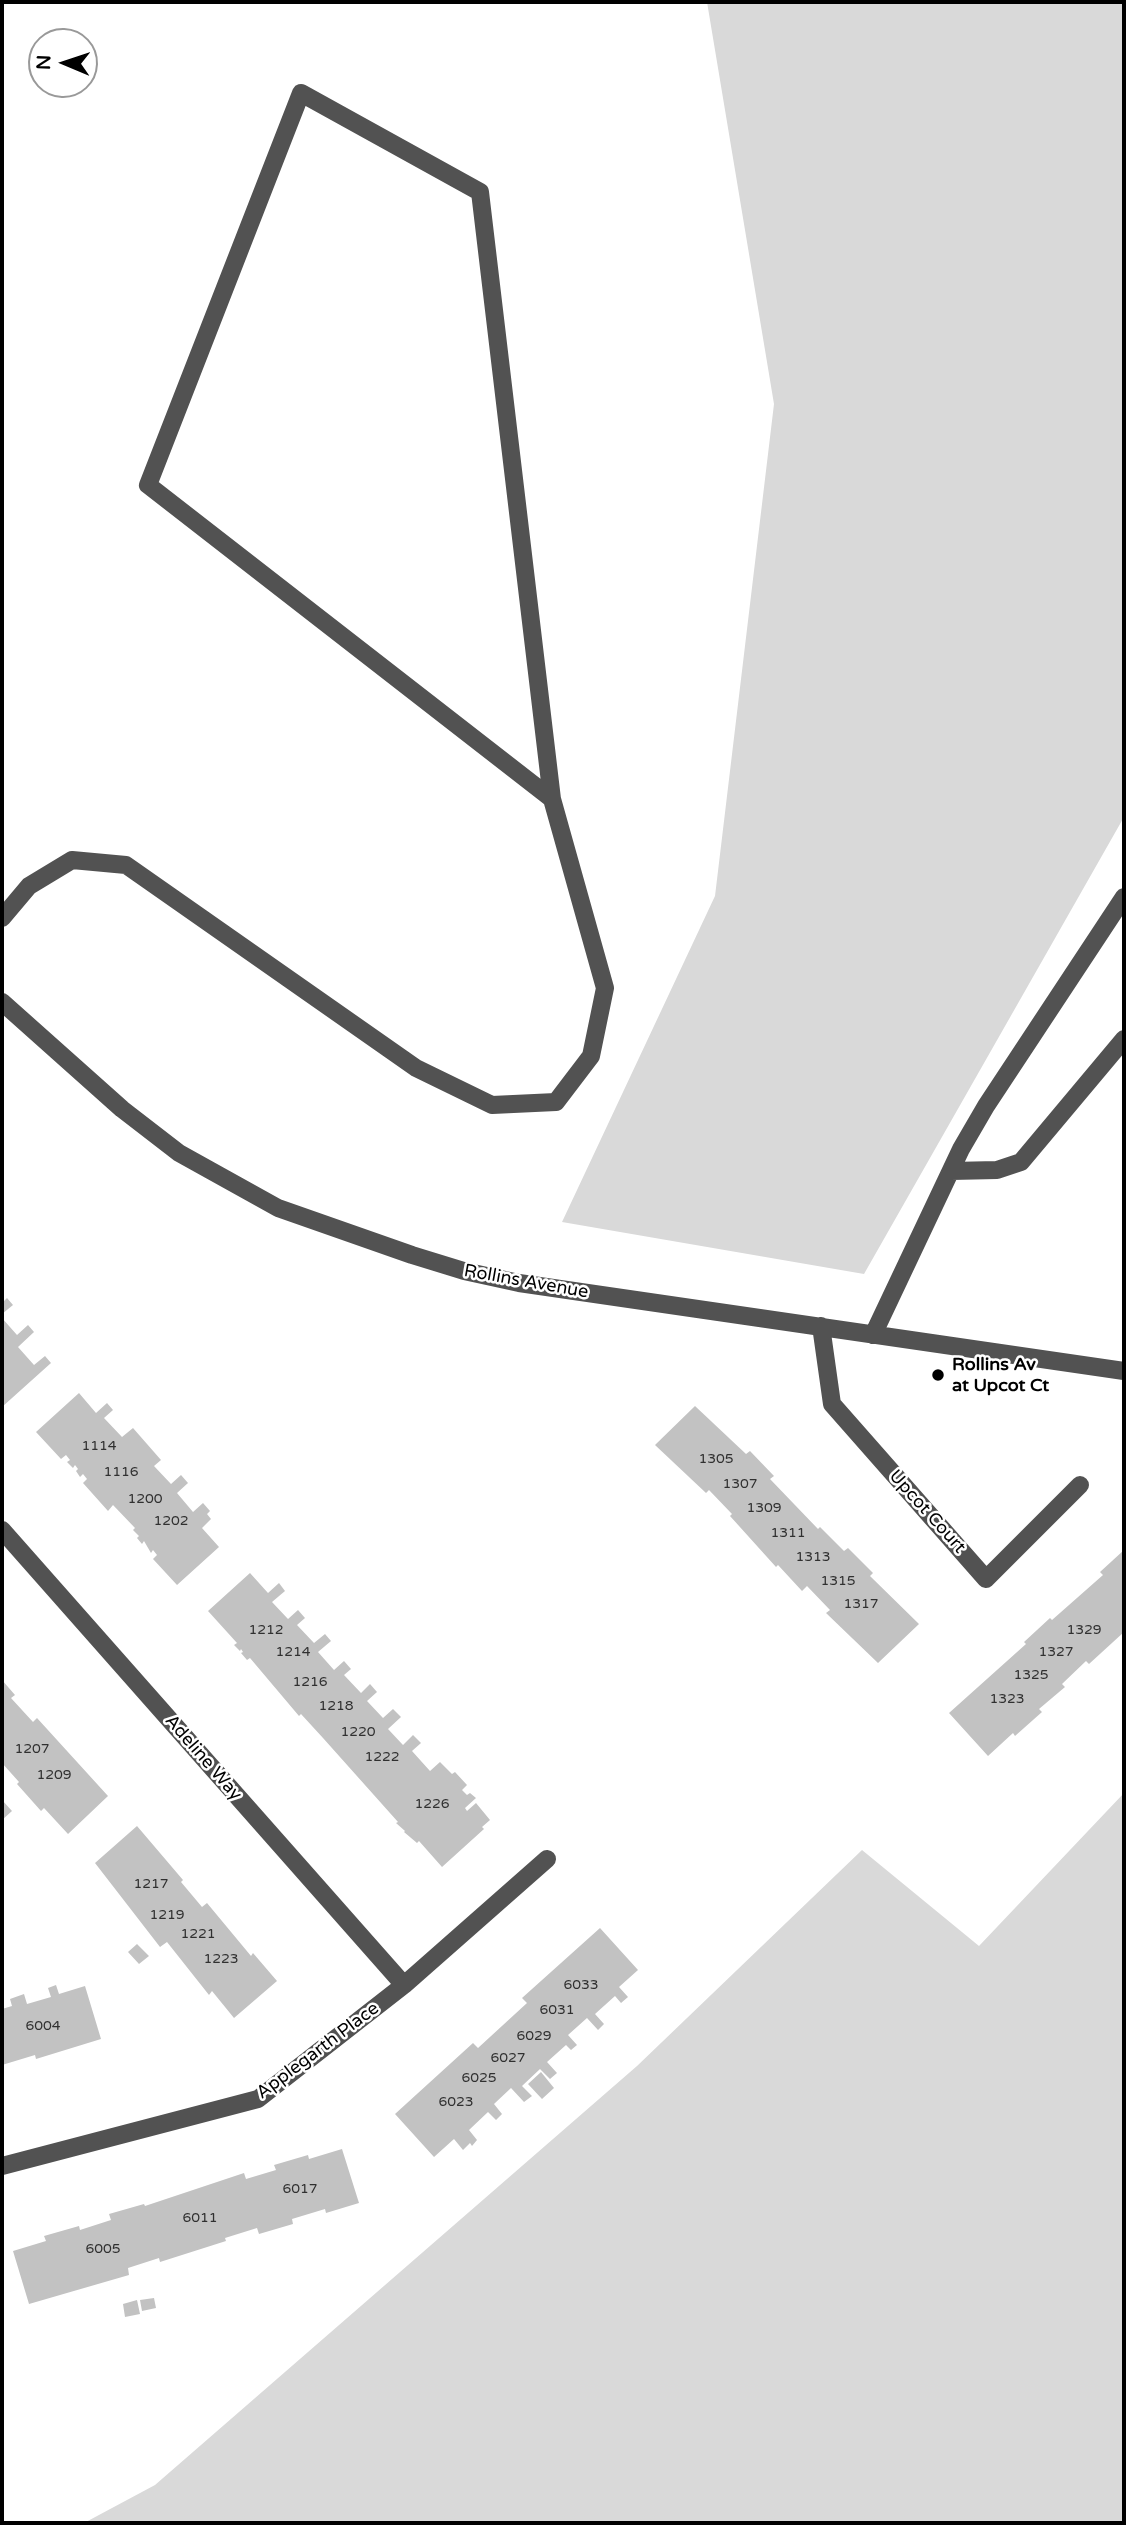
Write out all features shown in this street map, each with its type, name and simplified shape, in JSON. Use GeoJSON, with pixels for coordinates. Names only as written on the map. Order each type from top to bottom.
{"type":"FeatureCollection","features":[{"type":"Feature","properties":{"kind":"street"},"geometry":{"type":"LineString","coordinates":[[2,918],[29,886],[72,860],[126,865],[416,1068],[492,1105],[556,1102],[591,1056],[605,988],[552,799],[480,192],[301,93],[148,485],[552,799]]}},
{"type":"Feature","properties":{"kind":"street"},"geometry":{"type":"LineString","coordinates":[[873,1335],[951,1171],[986,1106],[1124,897]]}},
{"type":"Feature","properties":{"kind":"street","name":"Rollins Avenue"},"geometry":{"type":"LineString","coordinates":[[2,1002],[122,1109],[179,1153],[278,1208],[342,1232],[464,1271],[533,1285],[1124,1370]]}},
{"type":"Feature","properties":{"kind":"street"},"geometry":{"type":"LineString","coordinates":[[951,1171],[997,1170],[1021,1162],[1124,1039]]}},
{"type":"Feature","properties":{"kind":"street","name":"Upcot Court"},"geometry":{"type":"LineString","coordinates":[[821,1326],[832,1404],[986,1579],[1080,1485]]}},
{"type":"Feature","properties":{"kind":"street","name":"Adeline Way"},"geometry":{"type":"LineString","coordinates":[[2,1530],[404,1985]]}},
{"type":"Feature","properties":{"kind":"street","name":"Applegarth Place"},"geometry":{"type":"LineString","coordinates":[[2,2166],[258,2099],[404,1985],[547,1859]]}},
{"type":"Feature","properties":{"kind":"shaded area"},"geometry":{"type":"Polygon","coordinates":[[[707,2],[1124,2],[1124,817],[864,1274],[562,1222],[715,896],[774,404],[707,2]]]}},
{"type":"Feature","properties":{"kind":"shaded area"},"geometry":{"type":"Polygon","coordinates":[[[1124,1793],[1124,2523],[84,2523],[155,2485],[637,2066],[862,1850],[979,1946],[1124,1793]]]}},
{"type":"Feature","properties":{"kind":"building"},"geometry":{"type":"Polygon","coordinates":[[[7,1298],[13,1305],[2,1314],[2,1303],[7,1298]]]}},
{"type":"Feature","properties":{"kind":"building"},"geometry":{"type":"Polygon","coordinates":[[[2,1318],[17,1335],[28,1325],[34,1332],[18,1347],[34,1365],[45,1356],[51,1363],[2,1407],[2,1318]]]}},
{"type":"Feature","properties":{"kind":"building"},"geometry":{"type":"Polygon","coordinates":[[[79,1393],[96,1413],[107,1403],[113,1410],[104,1418],[122,1437],[133,1428],[161,1460],[154,1466],[171,1484],[181,1475],[188,1483],[177,1493],[193,1512],[203,1503],[210,1511],[207,1514],[211,1519],[202,1528],[219,1547],[177,1585],[153,1559],[157,1555],[153,1550],[151,1553],[144,1541],[142,1544],[137,1538],[139,1536],[133,1530],[135,1528],[113,1505],[108,1511],[83,1483],[87,1479],[83,1474],[80,1477],[75,1465],[73,1468],[67,1462],[70,1460],[66,1455],[61,1459],[36,1432],[79,1393]]]}},
{"type":"Feature","properties":{"kind":"building"},"geometry":{"type":"Polygon","coordinates":[[[695,1406],[746,1454],[750,1451],[774,1476],[770,1479],[818,1529],[820,1527],[844,1551],[848,1548],[873,1573],[870,1576],[919,1624],[878,1663],[826,1613],[830,1610],[807,1586],[802,1591],[778,1565],[776,1567],[709,1490],[706,1493],[655,1445],[695,1406]]]}},
{"type":"Feature","properties":{"kind":"building"},"geometry":{"type":"Polygon","coordinates":[[[1124,1550],[1124,1632],[1089,1664],[1086,1661],[1062,1684],[1065,1687],[1039,1709],[1042,1712],[988,1756],[949,1713],[1026,1644],[1024,1642],[1050,1618],[1052,1620],[1103,1575],[1100,1572],[1124,1550]]]}},
{"type":"Feature","properties":{"kind":"building"},"geometry":{"type":"Polygon","coordinates":[[[250,1573],[268,1593],[279,1583],[285,1591],[272,1602],[288,1619],[298,1610],[305,1618],[297,1625],[314,1643],[325,1634],[331,1641],[318,1652],[334,1670],[344,1661],[351,1669],[344,1675],[361,1693],[370,1684],[377,1692],[367,1701],[383,1718],[393,1709],[401,1717],[388,1729],[403,1745],[413,1735],[421,1743],[412,1751],[430,1771],[440,1762],[452,1774],[455,1772],[467,1785],[462,1790],[467,1795],[470,1793],[476,1798],[465,1808],[467,1811],[476,1803],[490,1820],[482,1827],[484,1829],[442,1867],[419,1841],[417,1843],[404,1832],[396,1823],[398,1822],[301,1714],[299,1716],[250,1658],[247,1660],[241,1649],[240,1651],[234,1645],[237,1643],[208,1611],[250,1573]]]}},
{"type":"Feature","properties":{"kind":"building"},"geometry":{"type":"Polygon","coordinates":[[[2,1680],[15,1695],[11,1698],[33,1722],[37,1718],[108,1796],[68,1834],[44,1808],[41,1811],[2,1763],[2,1680]]]}},
{"type":"Feature","properties":{"kind":"building"},"geometry":{"type":"Polygon","coordinates":[[[2,1800],[12,1811],[2,1820],[2,1800]]]}},
{"type":"Feature","properties":{"kind":"building"},"geometry":{"type":"Polygon","coordinates":[[[137,1826],[202,1907],[207,1903],[251,1956],[253,1953],[277,1981],[234,2018],[212,1991],[209,1995],[167,1942],[160,1947],[95,1863],[137,1826]]]}},
{"type":"Feature","properties":{"kind":"building"},"geometry":{"type":"Polygon","coordinates":[[[600,1928],[638,1970],[619,1987],[628,1997],[621,2003],[615,1996],[595,2014],[604,2024],[598,2030],[587,2018],[568,2035],[577,2045],[571,2050],[566,2045],[547,2062],[557,2073],[550,2079],[540,2069],[522,2086],[532,2096],[524,2102],[511,2088],[494,2104],[502,2114],[496,2120],[488,2112],[469,2130],[477,2140],[472,2146],[470,2143],[463,2150],[454,2139],[434,2157],[395,2114],[473,2043],[478,2048],[527,2003],[522,1998],[600,1928]]]}},
{"type":"Feature","properties":{"kind":"building"},"geometry":{"type":"Polygon","coordinates":[[[137,1944],[149,1956],[139,1964],[128,1952],[137,1944]]]}},
{"type":"Feature","properties":{"kind":"building"},"geometry":{"type":"Polygon","coordinates":[[[56,1985],[59,1994],[85,1986],[101,2039],[36,2059],[35,2055],[2,2065],[2,2009],[12,2006],[10,1999],[24,1994],[27,2004],[51,1997],[48,1988],[56,1985]]]}},
{"type":"Feature","properties":{"kind":"building"},"geometry":{"type":"Polygon","coordinates":[[[541,2072],[554,2088],[542,2099],[528,2084],[541,2072]]]}},
{"type":"Feature","properties":{"kind":"building"},"geometry":{"type":"Polygon","coordinates":[[[342,2149],[359,2203],[292,2219],[293,2224],[259,2234],[257,2228],[160,2262],[159,2258],[128,2268],[129,2275],[29,2304],[13,2251],[46,2241],[44,2236],[79,2226],[80,2230],[111,2220],[109,2214],[144,2204],[145,2206],[244,2173],[246,2179],[276,2170],[274,2165],[308,2155],[309,2159],[342,2149]]]}},
{"type":"Feature","properties":{"kind":"building"},"geometry":{"type":"Polygon","coordinates":[[[154,2298],[156,2308],[142,2311],[140,2300],[154,2298]]]}},
{"type":"Feature","properties":{"kind":"building"},"geometry":{"type":"Polygon","coordinates":[[[137,2300],[140,2314],[125,2317],[123,2304],[137,2300]]]}},
{"type":"Feature","properties":{"kind":"place","name":"Rollins Av at Upcot Ct"},"geometry":{"type":"Point","coordinates":[938,1375]}}]}
